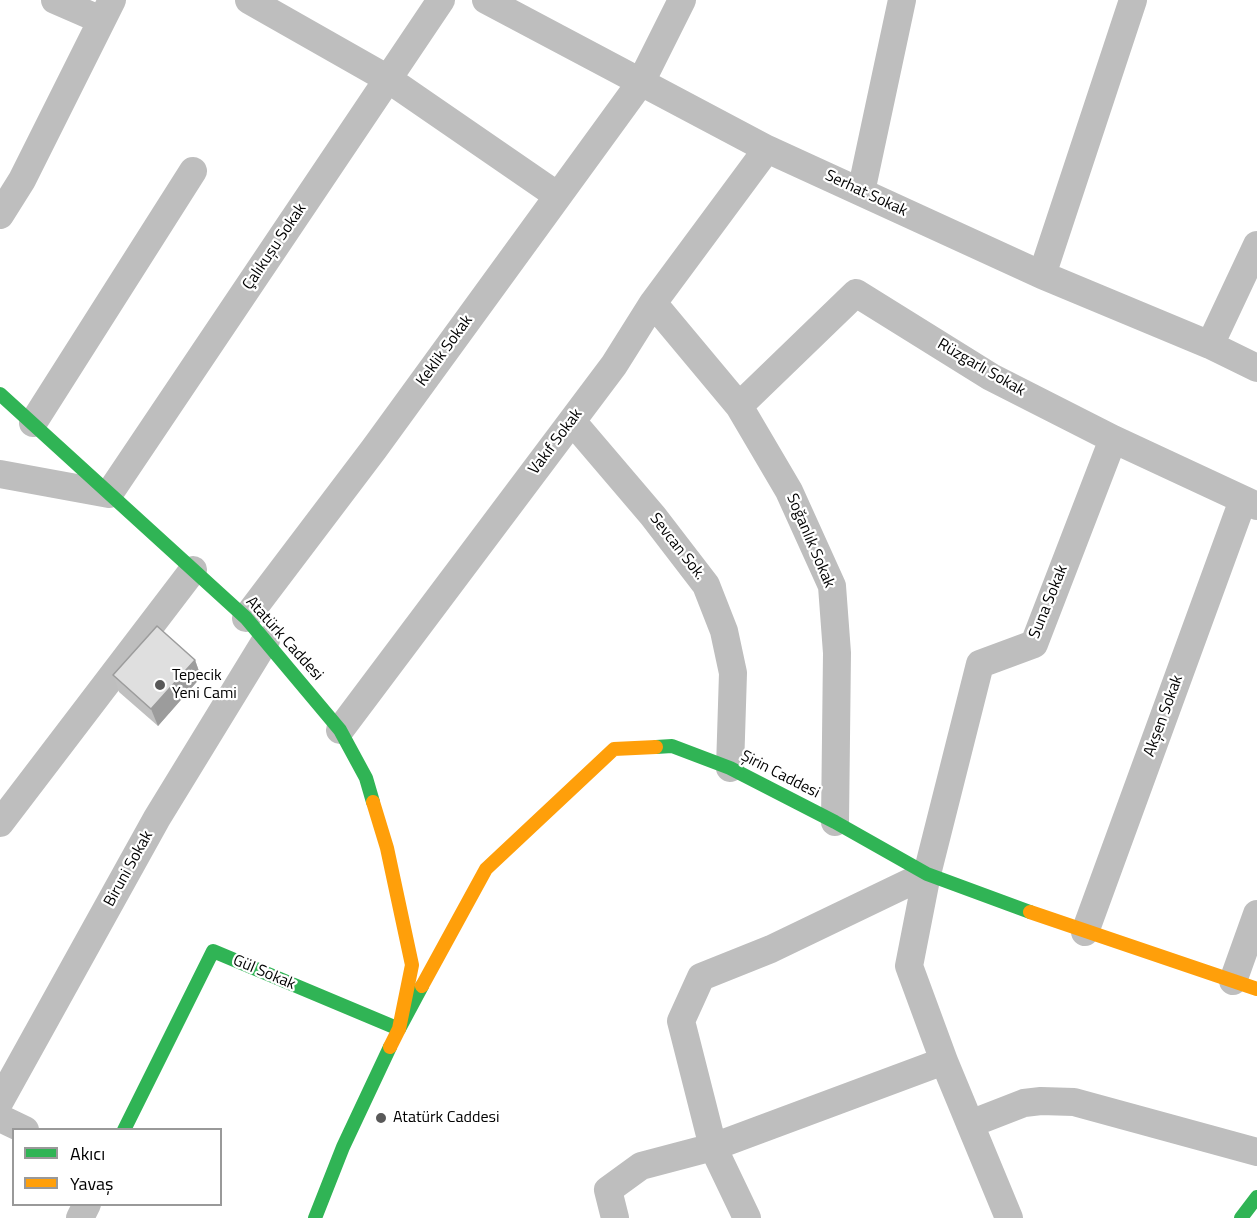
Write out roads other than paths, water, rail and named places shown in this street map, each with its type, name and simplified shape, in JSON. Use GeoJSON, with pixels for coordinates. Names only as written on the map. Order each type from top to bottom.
{"type":"FeatureCollection","features":[{"type":"Feature","properties":{"kind":"street"},"geometry":{"type":"LineString","coordinates":[[0,215],[22,180],[106,10],[55,0]]}},
{"type":"Feature","properties":{"kind":"street"},"geometry":{"type":"LineString","coordinates":[[249,0],[388,79],[558,196]]}},
{"type":"Feature","properties":{"kind":"street","name":"Çalıkuşu Sokak"},"geometry":{"type":"LineString","coordinates":[[109,494],[441,0]]}},
{"type":"Feature","properties":{"kind":"street","name":"Serhat Sokak"},"geometry":{"type":"LineString","coordinates":[[486,0],[767,149],[1042,275],[1210,345],[1257,368]]}},
{"type":"Feature","properties":{"kind":"street","name":"Keklik Sokak"},"geometry":{"type":"LineString","coordinates":[[246,618],[641,82],[682,0]]}},
{"type":"Feature","properties":{"kind":"street"},"geometry":{"type":"LineString","coordinates":[[861,192],[902,0]]}},
{"type":"Feature","properties":{"kind":"street"},"geometry":{"type":"LineString","coordinates":[[1042,275],[1132,0]]}},
{"type":"Feature","properties":{"kind":"street","name":"Vakıf Sokak"},"geometry":{"type":"LineString","coordinates":[[340,730],[614,365],[654,303],[767,149]]}},
{"type":"Feature","properties":{"kind":"street"},"geometry":{"type":"LineString","coordinates":[[33,423],[193,171]]}},
{"type":"Feature","properties":{"kind":"street"},"geometry":{"type":"LineString","coordinates":[[1210,345],[1257,245]]}},
{"type":"Feature","properties":{"kind":"street","name":"Rüzgarlı Sokak"},"geometry":{"type":"LineString","coordinates":[[739,406],[856,292],[991,377],[1113,439],[1250,503]]}},
{"type":"Feature","properties":{"kind":"street","name":"Soğanlık Sokak"},"geometry":{"type":"LineString","coordinates":[[654,303],[739,406],[789,491],[832,586],[837,653],[835,822]]}},
{"type":"Feature","properties":{"kind":"street","name":"Atatürk Caddesi"},"geometry":{"type":"LineString","coordinates":[[0,394],[246,618],[340,730],[366,778],[400,905],[412,965],[399,1029],[343,1147],[324,1212]]}},
{"type":"Feature","properties":{"kind":"street","name":"Sevcan Sok."},"geometry":{"type":"LineString","coordinates":[[572,421],[653,516],[706,585],[724,631],[733,673],[730,768]]}},
{"type":"Feature","properties":{"kind":"street","name":"Suna Sokak"},"geometry":{"type":"LineString","coordinates":[[927,874],[980,664],[1035,644],[1113,439]]}},
{"type":"Feature","properties":{"kind":"street"},"geometry":{"type":"LineString","coordinates":[[5,482],[109,494]]}},
{"type":"Feature","properties":{"kind":"street","name":"Akşen Sokak"},"geometry":{"type":"LineString","coordinates":[[1085,932],[1250,503]]}},
{"type":"Feature","properties":{"kind":"street"},"geometry":{"type":"LineString","coordinates":[[0,823],[193,570]]}},
{"type":"Feature","properties":{"kind":"street","name":"Biruni Sokak"},"geometry":{"type":"LineString","coordinates":[[0,1101],[157,818],[266,640]]}},
{"type":"Feature","properties":{"kind":"street","name":"Şirin Caddesi"},"geometry":{"type":"LineString","coordinates":[[399,1029],[486,869],[614,749],[672,746],[730,768],[835,822],[927,874],[1085,932],[1245,985]]}},
{"type":"Feature","properties":{"kind":"street"},"geometry":{"type":"LineString","coordinates":[[927,874],[909,966],[944,1061],[1009,1218]]}},
{"type":"Feature","properties":{"kind":"street"},"geometry":{"type":"LineString","coordinates":[[747,1218],[712,1147],[681,1021],[701,977],[771,948],[927,874]]}},
{"type":"Feature","properties":{"kind":"street"},"geometry":{"type":"LineString","coordinates":[[1245,985],[1257,914]]}},
{"type":"Feature","properties":{"kind":"street","name":"Gül Sokak"},"geometry":{"type":"LineString","coordinates":[[125,1128],[213,951],[399,1029]]}},
{"type":"Feature","properties":{"kind":"street"},"geometry":{"type":"LineString","coordinates":[[615,1218],[608,1190],[640,1166],[712,1147],[944,1061]]}},
{"type":"Feature","properties":{"kind":"street"},"geometry":{"type":"LineString","coordinates":[[970,1124],[1024,1103],[1074,1102],[1257,1152]]}},
{"type":"Feature","properties":{"kind":"street"},"geometry":{"type":"LineString","coordinates":[[0,1118],[21,1128]]}},
{"type":"Feature","properties":{"kind":"street"},"geometry":{"type":"LineString","coordinates":[[1241,1218],[1257,1197]]}},
{"type":"Feature","properties":{"kind":"place","name":"Tepecik Yeni Cami"},"geometry":{"type":"Point","coordinates":[160,685]}},
{"type":"Feature","properties":{"kind":"place","name":"Atatürk Caddesi"},"geometry":{"type":"Point","coordinates":[381,1118]}}]}
